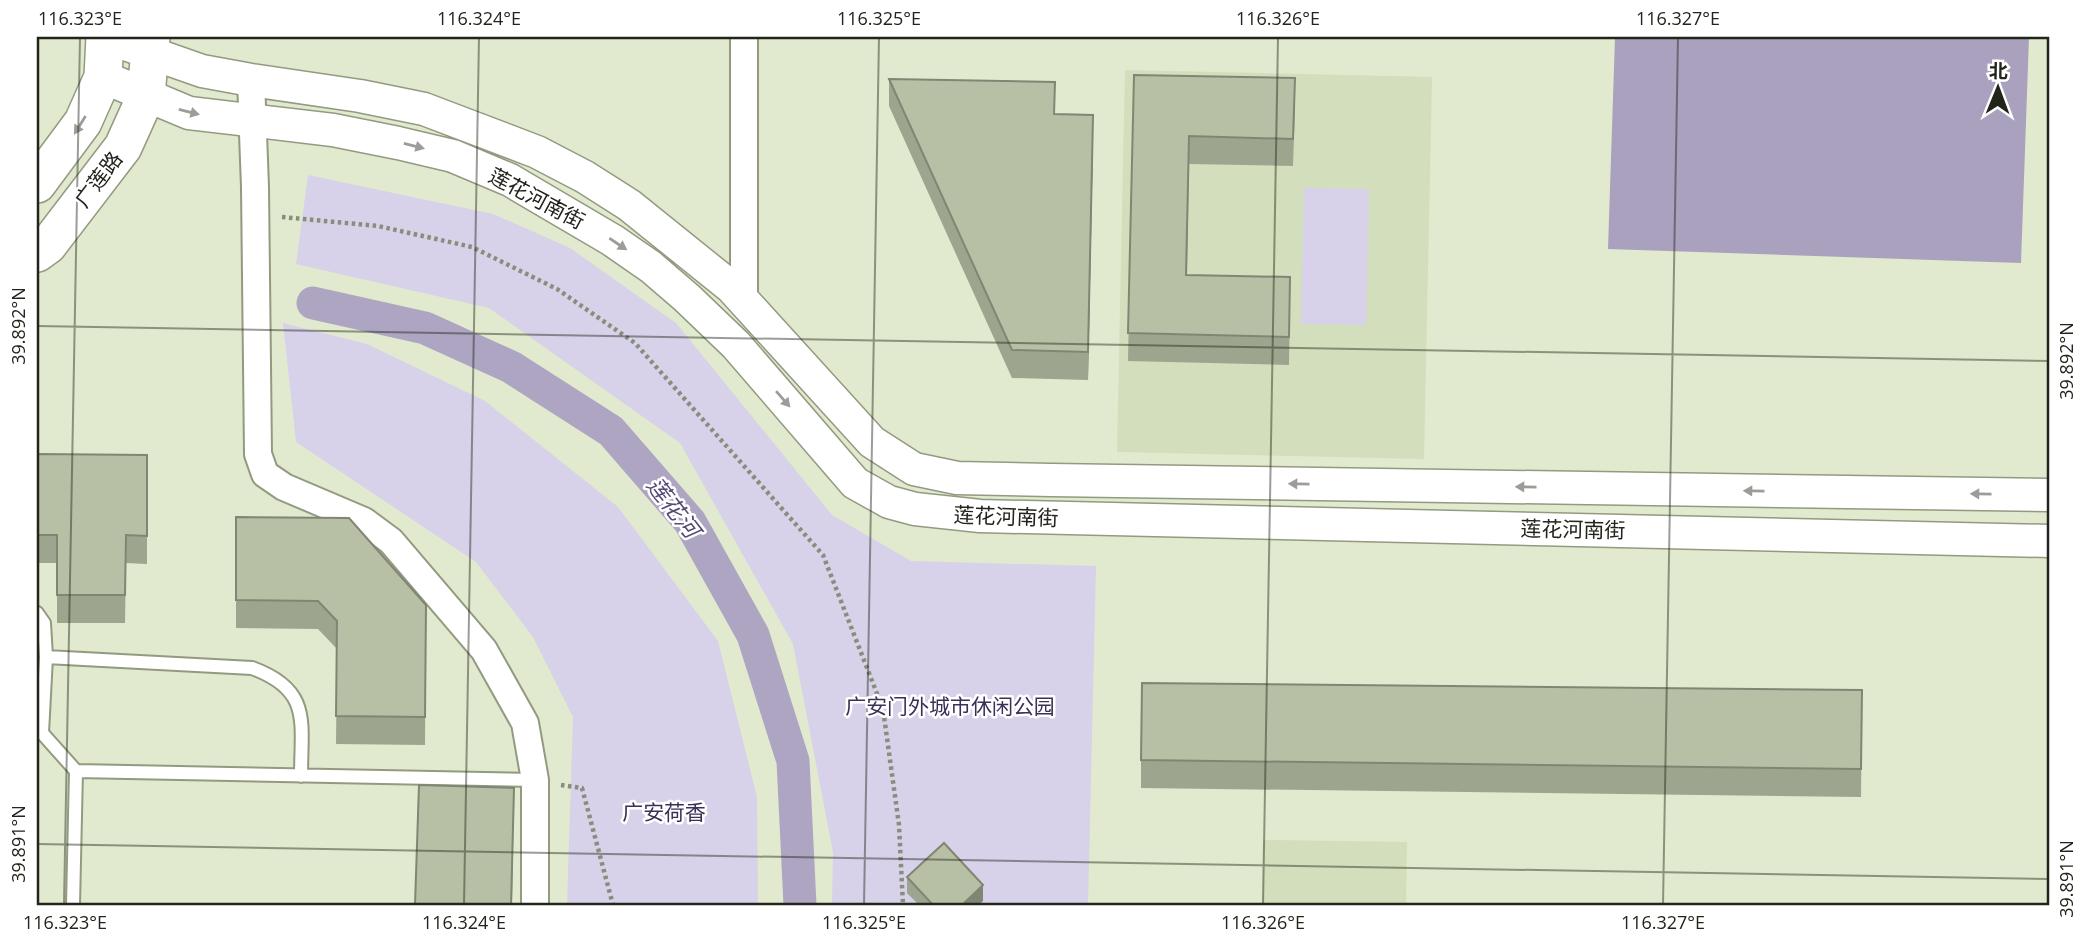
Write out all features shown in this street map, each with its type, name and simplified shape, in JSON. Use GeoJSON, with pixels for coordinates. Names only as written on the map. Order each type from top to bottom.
{"type":"FeatureCollection","features":[{"type":"Feature","properties":{"kind":"main road"},"geometry":{"type":"LineString","coordinates":[[37,184],[83,122],[103,77],[105,37]]}},
{"type":"Feature","properties":{"kind":"main road","name":"广莲路"},"geometry":{"type":"LineString","coordinates":[[37,253],[48,245],[123,147],[146,96],[151,45]]}},
{"type":"Feature","properties":{"kind":"street","name":"莲花河南街"},"geometry":{"type":"LineString","coordinates":[[105,37],[151,45],[202,71],[424,109],[537,152],[585,177],[629,205],[731,287],[872,442],[914,469],[957,478],[2049,495]]}},
{"type":"Feature","properties":{"kind":"street"},"geometry":{"type":"LineString","coordinates":[[744,37],[744,302]]}},
{"type":"Feature","properties":{"kind":"street","name":"莲花河南街"},"geometry":{"type":"LineString","coordinates":[[103,77],[189,113],[333,130],[398,143],[453,156],[510,180],[562,209],[651,267],[736,345],[855,483],[889,502],[915,509],[980,516],[2049,541]]}},
{"type":"Feature","properties":{"kind":"street"},"geometry":{"type":"LineString","coordinates":[[251,80],[258,454],[265,474],[284,487],[364,521],[391,541],[484,650],[525,723],[535,780],[535,905]]}},
{"type":"Feature","properties":{"kind":"lane"},"geometry":{"type":"LineString","coordinates":[[37,613],[44,623],[46,657],[39,733],[76,771],[535,780]]}},
{"type":"Feature","properties":{"kind":"lane"},"geometry":{"type":"LineString","coordinates":[[46,657],[252,668],[273,676],[290,691],[301,710],[301,776]]}},
{"type":"Feature","properties":{"kind":"lane"},"geometry":{"type":"LineString","coordinates":[[73,905],[76,771]]}},
{"type":"Feature","properties":{"kind":"path"},"geometry":{"type":"LineString","coordinates":[[255,215],[378,226],[472,247],[557,289],[635,343],[822,555],[883,709],[899,825],[903,905]]}},
{"type":"Feature","properties":{"kind":"path"},"geometry":{"type":"LineString","coordinates":[[535,780],[582,788],[613,905]]}},
{"type":"Feature","properties":{"kind":"shaded area"},"geometry":{"type":"Polygon","coordinates":[[[1615,37],[2029,37],[2021,263],[1608,249],[1615,37]]]}},
{"type":"Feature","properties":{"kind":"shaded area"},"geometry":{"type":"Polygon","coordinates":[[[1125,70],[1432,77],[1424,459],[1117,452],[1125,70]]]}},
{"type":"Feature","properties":{"kind":"shaded area"},"geometry":{"type":"Polygon","coordinates":[[[1263,840],[1407,842],[1406,905],[1262,905],[1263,840]]]}},
{"type":"Feature","properties":{"kind":"green space","name":"广安门外城市休闲公园"},"geometry":{"type":"Polygon","coordinates":[[[308,175],[493,214],[570,248],[676,323],[832,515],[911,561],[1096,566],[1088,905],[832,905],[833,852],[793,644],[680,443],[489,308],[296,264],[308,175]]]}},
{"type":"Feature","properties":{"kind":"green space"},"geometry":{"type":"Polygon","coordinates":[[[1304,188],[1369,189],[1366,325],[1301,324],[1304,188]]]}},
{"type":"Feature","properties":{"kind":"green space","name":"广安荷香"},"geometry":{"type":"Polygon","coordinates":[[[283,323],[367,344],[485,401],[618,507],[718,641],[757,797],[758,905],[567,905],[573,717],[533,637],[476,562],[296,442],[283,323]]]}},
{"type":"Feature","properties":{"kind":"building"},"geometry":{"type":"Polygon","coordinates":[[[1134,75],[1295,78],[1293,139],[1189,136],[1186,275],[1290,277],[1289,337],[1128,333],[1134,75]]]}},
{"type":"Feature","properties":{"kind":"building"},"geometry":{"type":"Polygon","coordinates":[[[889,79],[1055,82],[1054,114],[1093,115],[1088,352],[1012,350],[889,79]]]}},
{"type":"Feature","properties":{"kind":"building"},"geometry":{"type":"Polygon","coordinates":[[[37,454],[147,455],[147,536],[126,535],[125,595],[57,595],[57,535],[37,535],[37,454]]]}},
{"type":"Feature","properties":{"kind":"building"},"geometry":{"type":"Polygon","coordinates":[[[236,517],[349,518],[426,605],[425,717],[336,716],[337,621],[318,601],[236,600],[236,517]]]}},
{"type":"Feature","properties":{"kind":"building"},"geometry":{"type":"Polygon","coordinates":[[[1142,683],[1862,690],[1861,769],[1141,760],[1142,683]]]}},
{"type":"Feature","properties":{"kind":"building"},"geometry":{"type":"Polygon","coordinates":[[[419,785],[514,788],[511,905],[415,905],[419,785]]]}},
{"type":"Feature","properties":{"kind":"building"},"geometry":{"type":"Polygon","coordinates":[[[944,843],[983,885],[962,905],[933,905],[907,877],[944,843]]]}},
{"type":"Feature","properties":{"kind":"waterway","name":"莲花河"},"geometry":{"type":"LineString","coordinates":[[313,303],[425,328],[511,367],[611,431],[690,522],[753,635],[793,761],[800,905]]}}]}
